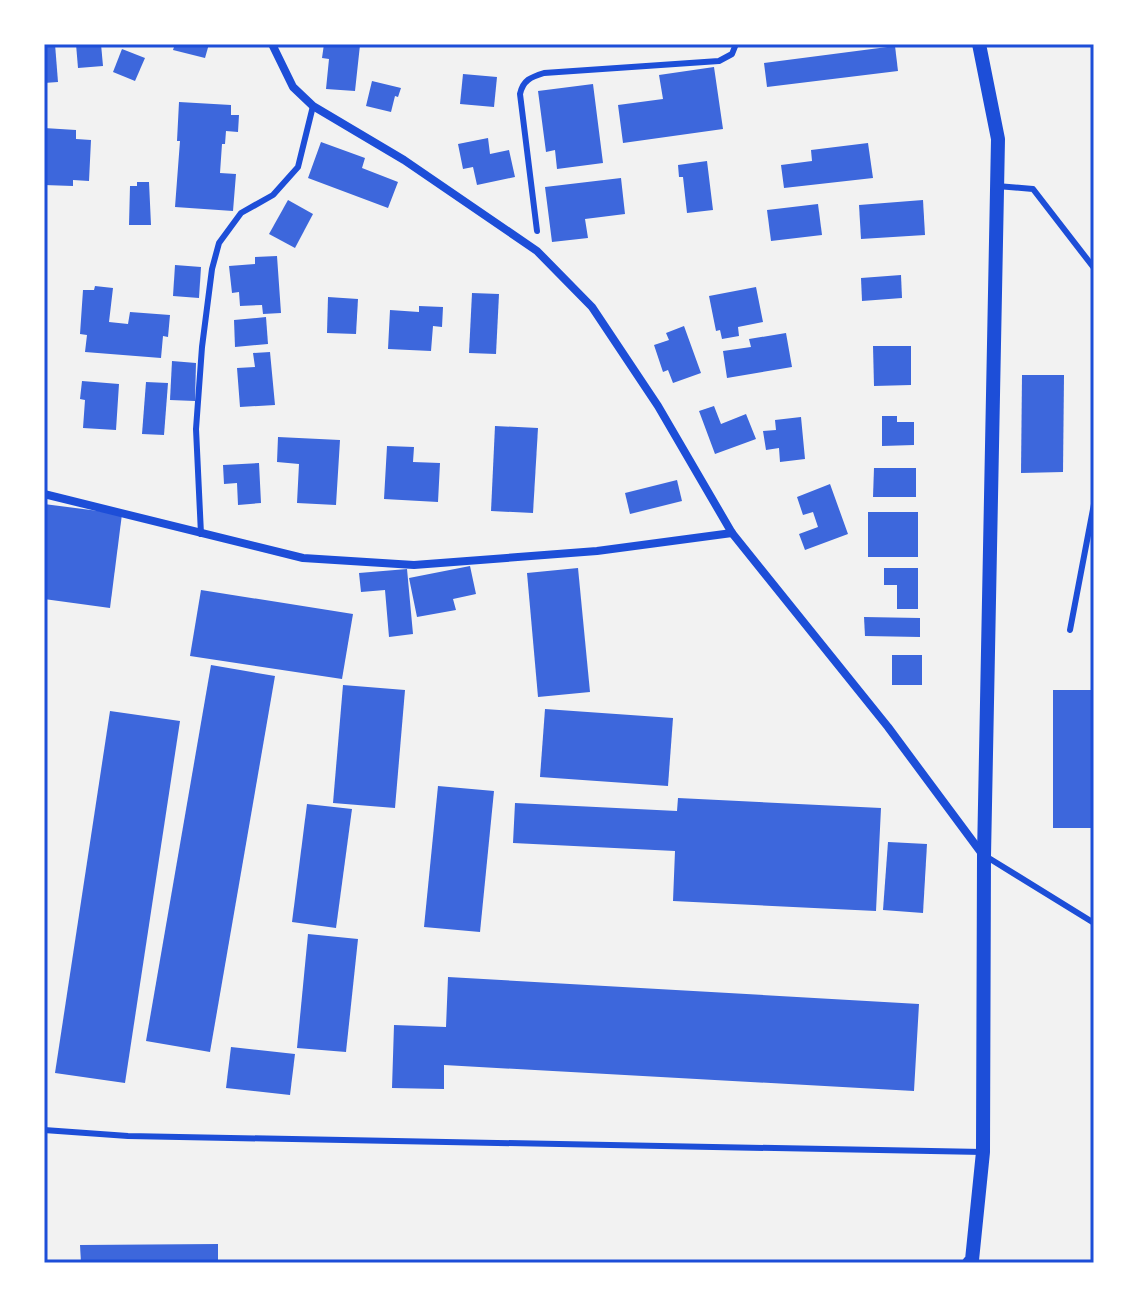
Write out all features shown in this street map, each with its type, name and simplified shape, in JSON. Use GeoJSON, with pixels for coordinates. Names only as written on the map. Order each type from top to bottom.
{"type":"FeatureCollection","features":[{"type":"Feature","properties":{"kind":"street"},"geometry":{"type":"LineString","coordinates":[[272,44],[293,87],[313,106],[404,160],[537,251],[592,307],[658,406],[732,533],[888,727],[984,856]]}},
{"type":"Feature","properties":{"kind":"street"},"geometry":{"type":"LineString","coordinates":[[969,1263],[972,1260],[983,1152],[984,856],[998,139],[979,44]]}},
{"type":"Feature","properties":{"kind":"street"},"geometry":{"type":"LineString","coordinates":[[44,494],[303,558],[414,565],[597,551],[732,533]]}},
{"type":"Feature","properties":{"kind":"lane"},"geometry":{"type":"LineString","coordinates":[[537,231],[520,94],[522,85],[531,77],[544,73],[719,61],[732,54],[736,44]]}},
{"type":"Feature","properties":{"kind":"lane"},"geometry":{"type":"LineString","coordinates":[[201,534],[196,429],[212,269],[219,243],[241,213],[273,195],[298,167],[313,106]]}},
{"type":"Feature","properties":{"kind":"lane"},"geometry":{"type":"LineString","coordinates":[[997,186],[1033,189],[1094,268]]}},
{"type":"Feature","properties":{"kind":"lane"},"geometry":{"type":"LineString","coordinates":[[1070,630],[1094,504]]}},
{"type":"Feature","properties":{"kind":"lane"},"geometry":{"type":"LineString","coordinates":[[984,856],[1094,923]]}},
{"type":"Feature","properties":{"kind":"lane"},"geometry":{"type":"LineString","coordinates":[[44,1130],[144,1137],[983,1152]]}},
{"type":"Feature","properties":{"kind":"building"},"geometry":{"type":"Polygon","coordinates":[[[44,44],[55,44],[58,82],[44,83],[44,44]]]}},
{"type":"Feature","properties":{"kind":"building"},"geometry":{"type":"Polygon","coordinates":[[[76,44],[101,44],[103,66],[78,68],[76,44]]]}},
{"type":"Feature","properties":{"kind":"building"},"geometry":{"type":"Polygon","coordinates":[[[175,44],[209,44],[205,58],[173,50],[175,44]]]}},
{"type":"Feature","properties":{"kind":"building"},"geometry":{"type":"Polygon","coordinates":[[[324,44],[360,45],[355,91],[326,89],[329,59],[322,58],[324,44]]]}},
{"type":"Feature","properties":{"kind":"building"},"geometry":{"type":"Polygon","coordinates":[[[895,46],[898,71],[767,87],[764,63],[895,46]]]}},
{"type":"Feature","properties":{"kind":"building"},"geometry":{"type":"Polygon","coordinates":[[[122,49],[145,58],[135,81],[113,72],[122,49]]]}},
{"type":"Feature","properties":{"kind":"building"},"geometry":{"type":"Polygon","coordinates":[[[714,67],[723,129],[623,143],[618,105],[663,99],[659,75],[714,67]]]}},
{"type":"Feature","properties":{"kind":"building"},"geometry":{"type":"Polygon","coordinates":[[[463,74],[497,77],[494,107],[460,104],[463,74]]]}},
{"type":"Feature","properties":{"kind":"building"},"geometry":{"type":"Polygon","coordinates":[[[372,81],[401,88],[398,97],[395,96],[391,112],[366,106],[372,81]]]}},
{"type":"Feature","properties":{"kind":"building"},"geometry":{"type":"Polygon","coordinates":[[[593,84],[603,163],[557,169],[555,150],[546,152],[538,91],[593,84]]]}},
{"type":"Feature","properties":{"kind":"building"},"geometry":{"type":"Polygon","coordinates":[[[179,102],[231,105],[231,115],[239,115],[238,132],[226,131],[220,173],[236,174],[233,211],[175,207],[180,141],[177,141],[179,102]]]}},
{"type":"Feature","properties":{"kind":"building"},"geometry":{"type":"Polygon","coordinates":[[[44,128],[76,130],[76,139],[91,140],[89,181],[73,180],[73,186],[44,185],[44,128]]]}},
{"type":"Feature","properties":{"kind":"building"},"geometry":{"type":"Polygon","coordinates":[[[488,138],[490,154],[509,150],[515,177],[477,185],[473,167],[463,169],[458,144],[488,138]]]}},
{"type":"Feature","properties":{"kind":"building"},"geometry":{"type":"Polygon","coordinates":[[[321,142],[365,158],[362,168],[398,182],[388,208],[308,178],[321,142]]]}},
{"type":"Feature","properties":{"kind":"building"},"geometry":{"type":"Polygon","coordinates":[[[868,143],[873,178],[784,188],[781,165],[812,161],[811,150],[868,143]]]}},
{"type":"Feature","properties":{"kind":"building"},"geometry":{"type":"Polygon","coordinates":[[[707,161],[713,210],[687,213],[683,177],[679,177],[678,165],[707,161]]]}},
{"type":"Feature","properties":{"kind":"building"},"geometry":{"type":"Polygon","coordinates":[[[621,178],[625,214],[585,219],[588,238],[552,242],[545,187],[621,178]]]}},
{"type":"Feature","properties":{"kind":"building"},"geometry":{"type":"Polygon","coordinates":[[[137,182],[149,182],[151,225],[129,225],[130,186],[137,186],[137,182]]]}},
{"type":"Feature","properties":{"kind":"building"},"geometry":{"type":"Polygon","coordinates":[[[288,200],[313,214],[295,248],[269,234],[288,200]]]}},
{"type":"Feature","properties":{"kind":"building"},"geometry":{"type":"Polygon","coordinates":[[[923,200],[925,235],[861,239],[859,205],[923,200]]]}},
{"type":"Feature","properties":{"kind":"building"},"geometry":{"type":"Polygon","coordinates":[[[818,204],[822,235],[771,241],[767,210],[818,204]]]}},
{"type":"Feature","properties":{"kind":"building"},"geometry":{"type":"Polygon","coordinates":[[[277,256],[281,313],[263,314],[262,305],[240,306],[239,292],[232,293],[229,266],[255,264],[255,257],[277,256]]]}},
{"type":"Feature","properties":{"kind":"building"},"geometry":{"type":"Polygon","coordinates":[[[175,265],[201,267],[199,298],[173,296],[175,265]]]}},
{"type":"Feature","properties":{"kind":"building"},"geometry":{"type":"Polygon","coordinates":[[[901,275],[902,298],[862,301],[861,278],[901,275]]]}},
{"type":"Feature","properties":{"kind":"building"},"geometry":{"type":"Polygon","coordinates":[[[95,286],[113,288],[109,322],[128,324],[130,312],[170,315],[168,337],[163,336],[161,358],[85,352],[87,335],[80,334],[83,290],[94,290],[95,286]]]}},
{"type":"Feature","properties":{"kind":"building"},"geometry":{"type":"Polygon","coordinates":[[[756,287],[763,322],[738,327],[739,336],[722,339],[720,330],[716,331],[709,296],[756,287]]]}},
{"type":"Feature","properties":{"kind":"building"},"geometry":{"type":"Polygon","coordinates":[[[472,293],[499,294],[496,354],[469,353],[472,293]]]}},
{"type":"Feature","properties":{"kind":"building"},"geometry":{"type":"Polygon","coordinates":[[[328,297],[358,299],[356,334],[327,333],[328,297]]]}},
{"type":"Feature","properties":{"kind":"building"},"geometry":{"type":"Polygon","coordinates":[[[419,306],[443,307],[442,327],[433,326],[431,351],[388,349],[390,310],[419,312],[419,306]]]}},
{"type":"Feature","properties":{"kind":"building"},"geometry":{"type":"Polygon","coordinates":[[[266,317],[268,344],[235,347],[234,320],[266,317]]]}},
{"type":"Feature","properties":{"kind":"building"},"geometry":{"type":"Polygon","coordinates":[[[684,326],[701,373],[673,383],[668,370],[663,372],[654,345],[669,340],[666,333],[684,326]]]}},
{"type":"Feature","properties":{"kind":"building"},"geometry":{"type":"Polygon","coordinates":[[[786,333],[792,367],[727,378],[723,351],[751,347],[749,339],[786,333]]]}},
{"type":"Feature","properties":{"kind":"building"},"geometry":{"type":"Polygon","coordinates":[[[873,346],[911,346],[911,385],[874,386],[873,346]]]}},
{"type":"Feature","properties":{"kind":"building"},"geometry":{"type":"Polygon","coordinates":[[[270,352],[275,405],[240,407],[237,368],[255,367],[253,353],[270,352]]]}},
{"type":"Feature","properties":{"kind":"building"},"geometry":{"type":"Polygon","coordinates":[[[172,361],[196,363],[195,401],[170,400],[172,361]]]}},
{"type":"Feature","properties":{"kind":"building"},"geometry":{"type":"Polygon","coordinates":[[[1022,375],[1064,375],[1063,472],[1021,473],[1022,375]]]}},
{"type":"Feature","properties":{"kind":"building"},"geometry":{"type":"Polygon","coordinates":[[[82,381],[119,384],[116,430],[83,428],[85,400],[80,399],[82,381]]]}},
{"type":"Feature","properties":{"kind":"building"},"geometry":{"type":"Polygon","coordinates":[[[146,382],[168,383],[164,435],[142,434],[146,382]]]}},
{"type":"Feature","properties":{"kind":"building"},"geometry":{"type":"Polygon","coordinates":[[[714,406],[721,424],[746,414],[756,439],[715,454],[699,411],[714,406]]]}},
{"type":"Feature","properties":{"kind":"building"},"geometry":{"type":"Polygon","coordinates":[[[882,416],[897,416],[897,422],[914,422],[914,445],[882,446],[882,416]]]}},
{"type":"Feature","properties":{"kind":"building"},"geometry":{"type":"Polygon","coordinates":[[[801,417],[805,459],[780,462],[779,448],[766,450],[763,431],[776,430],[775,420],[801,417]]]}},
{"type":"Feature","properties":{"kind":"building"},"geometry":{"type":"Polygon","coordinates":[[[495,426],[538,428],[533,513],[491,511],[495,426]]]}},
{"type":"Feature","properties":{"kind":"building"},"geometry":{"type":"Polygon","coordinates":[[[278,437],[340,440],[336,505],[297,503],[299,464],[277,462],[278,437]]]}},
{"type":"Feature","properties":{"kind":"building"},"geometry":{"type":"Polygon","coordinates":[[[387,446],[414,447],[413,462],[440,463],[438,502],[384,499],[387,446]]]}},
{"type":"Feature","properties":{"kind":"building"},"geometry":{"type":"Polygon","coordinates":[[[259,463],[261,503],[238,505],[237,483],[224,484],[223,465],[259,463]]]}},
{"type":"Feature","properties":{"kind":"building"},"geometry":{"type":"Polygon","coordinates":[[[874,468],[916,468],[916,497],[873,497],[874,468]]]}},
{"type":"Feature","properties":{"kind":"building"},"geometry":{"type":"Polygon","coordinates":[[[677,480],[682,501],[630,514],[625,493],[677,480]]]}},
{"type":"Feature","properties":{"kind":"building"},"geometry":{"type":"Polygon","coordinates":[[[830,484],[848,534],[805,550],[799,534],[818,527],[813,512],[803,515],[797,497],[830,484]]]}},
{"type":"Feature","properties":{"kind":"building"},"geometry":{"type":"Polygon","coordinates":[[[44,504],[122,514],[110,608],[44,599],[44,504]]]}},
{"type":"Feature","properties":{"kind":"building"},"geometry":{"type":"Polygon","coordinates":[[[868,512],[918,512],[918,557],[868,557],[868,512]]]}},
{"type":"Feature","properties":{"kind":"building"},"geometry":{"type":"Polygon","coordinates":[[[470,566],[476,594],[453,599],[456,610],[417,617],[409,578],[470,566]]]}},
{"type":"Feature","properties":{"kind":"building"},"geometry":{"type":"Polygon","coordinates":[[[578,568],[590,692],[538,697],[527,573],[578,568]]]}},
{"type":"Feature","properties":{"kind":"building"},"geometry":{"type":"Polygon","coordinates":[[[884,568],[918,568],[918,609],[897,609],[897,585],[884,585],[884,568]]]}},
{"type":"Feature","properties":{"kind":"building"},"geometry":{"type":"Polygon","coordinates":[[[407,569],[413,634],[389,637],[385,590],[361,592],[359,573],[407,569]]]}},
{"type":"Feature","properties":{"kind":"building"},"geometry":{"type":"Polygon","coordinates":[[[201,590],[353,614],[342,679],[190,656],[201,590]]]}},
{"type":"Feature","properties":{"kind":"building"},"geometry":{"type":"Polygon","coordinates":[[[864,617],[920,618],[920,637],[865,636],[864,617]]]}},
{"type":"Feature","properties":{"kind":"building"},"geometry":{"type":"Polygon","coordinates":[[[892,655],[922,655],[922,685],[892,685],[892,655]]]}},
{"type":"Feature","properties":{"kind":"building"},"geometry":{"type":"Polygon","coordinates":[[[211,665],[275,676],[210,1052],[146,1041],[211,665]]]}},
{"type":"Feature","properties":{"kind":"building"},"geometry":{"type":"Polygon","coordinates":[[[343,685],[405,690],[395,808],[333,803],[343,685]]]}},
{"type":"Feature","properties":{"kind":"building"},"geometry":{"type":"Polygon","coordinates":[[[1053,690],[1094,690],[1094,828],[1053,828],[1053,690]]]}},
{"type":"Feature","properties":{"kind":"building"},"geometry":{"type":"Polygon","coordinates":[[[545,709],[673,718],[668,786],[540,777],[545,709]]]}},
{"type":"Feature","properties":{"kind":"building"},"geometry":{"type":"Polygon","coordinates":[[[110,711],[180,721],[125,1083],[55,1073],[110,711]]]}},
{"type":"Feature","properties":{"kind":"building"},"geometry":{"type":"Polygon","coordinates":[[[438,786],[494,791],[480,932],[424,927],[438,786]]]}},
{"type":"Feature","properties":{"kind":"building"},"geometry":{"type":"Polygon","coordinates":[[[678,798],[881,808],[876,911],[673,901],[675,851],[513,843],[515,803],[677,811],[678,798]]]}},
{"type":"Feature","properties":{"kind":"building"},"geometry":{"type":"Polygon","coordinates":[[[307,804],[352,809],[336,928],[292,922],[307,804]]]}},
{"type":"Feature","properties":{"kind":"building"},"geometry":{"type":"Polygon","coordinates":[[[888,842],[927,844],[923,913],[883,910],[888,842]]]}},
{"type":"Feature","properties":{"kind":"building"},"geometry":{"type":"Polygon","coordinates":[[[308,934],[358,939],[346,1052],[297,1048],[308,934]]]}},
{"type":"Feature","properties":{"kind":"building"},"geometry":{"type":"Polygon","coordinates":[[[448,977],[919,1004],[914,1091],[444,1065],[444,1089],[392,1088],[394,1025],[446,1027],[448,977]]]}},
{"type":"Feature","properties":{"kind":"building"},"geometry":{"type":"Polygon","coordinates":[[[231,1047],[295,1054],[290,1095],[226,1088],[231,1047]]]}},
{"type":"Feature","properties":{"kind":"building"},"geometry":{"type":"Polygon","coordinates":[[[218,1244],[218,1263],[81,1263],[80,1245],[218,1244]]]}}]}
